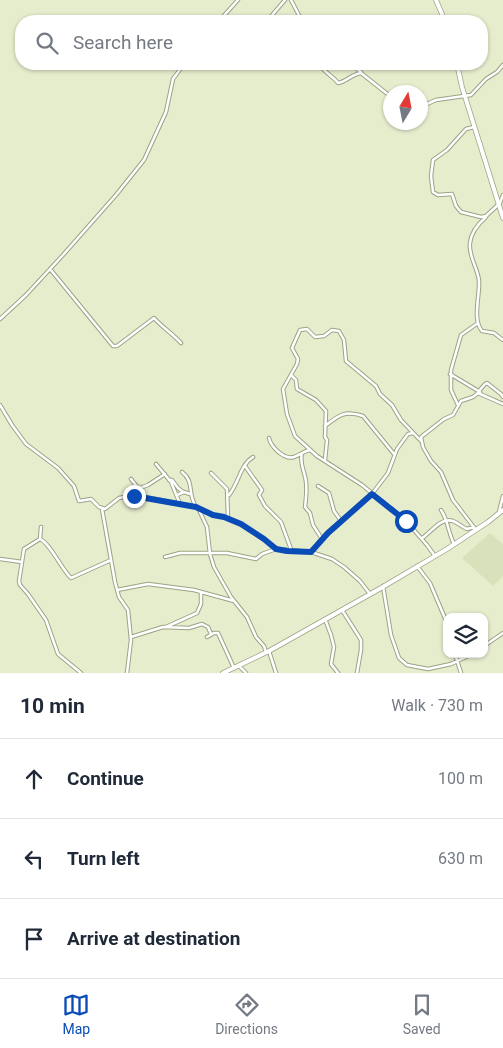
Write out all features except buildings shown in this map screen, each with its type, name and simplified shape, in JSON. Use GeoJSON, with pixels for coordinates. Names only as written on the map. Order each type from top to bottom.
{"type":"FeatureCollection","features":[{"type":"Feature","properties":{"kind":"street"},"geometry":{"type":"LineString","coordinates":[[224,15],[238,0]]}},
{"type":"Feature","properties":{"kind":"street"},"geometry":{"type":"LineString","coordinates":[[272,15],[285,0]]}},
{"type":"Feature","properties":{"kind":"street"},"geometry":{"type":"LineString","coordinates":[[292,0],[299,15]]}},
{"type":"Feature","properties":{"kind":"street"},"geometry":{"type":"LineString","coordinates":[[436,0],[442,15]]}},
{"type":"Feature","properties":{"kind":"street"},"geometry":{"type":"LineString","coordinates":[[428,104],[436,100],[466,96],[475,92],[486,79],[497,72],[503,65]]}},
{"type":"Feature","properties":{"kind":"street"},"geometry":{"type":"LineString","coordinates":[[0,319],[50,269],[116,195],[144,160],[166,112],[173,79],[180,70]]}},
{"type":"Feature","properties":{"kind":"street"},"geometry":{"type":"LineString","coordinates":[[323,70],[340,83],[350,76],[361,73]]}},
{"type":"Feature","properties":{"kind":"street"},"geometry":{"type":"LineString","coordinates":[[359,70],[383,90]]}},
{"type":"Feature","properties":{"kind":"street"},"geometry":{"type":"LineString","coordinates":[[459,70],[503,218]]}},
{"type":"Feature","properties":{"kind":"street"},"geometry":{"type":"LineString","coordinates":[[476,127],[466,129],[447,150],[435,157],[432,164],[432,183],[435,194],[452,194],[456,206],[463,213],[481,217],[486,216]]}},
{"type":"Feature","properties":{"kind":"street"},"geometry":{"type":"LineString","coordinates":[[503,195],[498,205],[476,226],[470,241],[470,251],[479,279],[478,323],[482,331],[496,334],[503,340]]}},
{"type":"Feature","properties":{"kind":"street"},"geometry":{"type":"LineString","coordinates":[[50,269],[113,346],[116,346],[154,318],[166,330],[176,336],[180,343]]}},
{"type":"Feature","properties":{"kind":"street"},"geometry":{"type":"LineString","coordinates":[[458,405],[451,390],[450,374],[461,335],[478,323]]}},
{"type":"Feature","properties":{"kind":"street"},"geometry":{"type":"LineString","coordinates":[[435,556],[406,521],[310,450],[295,436],[287,414],[283,389],[298,362],[292,348],[302,329],[307,329],[315,337],[324,336],[332,330],[339,331],[344,340],[346,361],[376,386],[380,394],[395,409],[401,420],[421,440],[431,461],[440,472],[453,500],[475,529]]}},
{"type":"Feature","properties":{"kind":"street"},"geometry":{"type":"LineString","coordinates":[[292,374],[296,380],[297,389],[316,400],[326,411],[325,426],[327,440],[325,460]]}},
{"type":"Feature","properties":{"kind":"street"},"geometry":{"type":"LineString","coordinates":[[450,374],[503,404]]}},
{"type":"Feature","properties":{"kind":"street"},"geometry":{"type":"LineString","coordinates":[[421,440],[422,436],[431,428],[453,415],[461,402],[474,398],[485,384],[503,397]]}},
{"type":"Feature","properties":{"kind":"street"},"geometry":{"type":"LineString","coordinates":[[0,405],[26,444],[68,478],[76,489],[79,501],[91,499],[102,509],[117,590],[128,610],[131,637],[130,656],[126,673]]}},
{"type":"Feature","properties":{"kind":"street"},"geometry":{"type":"LineString","coordinates":[[325,426],[337,416],[346,413],[363,416],[394,454]]}},
{"type":"Feature","properties":{"kind":"street"},"geometry":{"type":"LineString","coordinates":[[311,552],[322,539],[372,494],[388,473],[394,454],[407,435],[414,433]]}},
{"type":"Feature","properties":{"kind":"street"},"geometry":{"type":"LineString","coordinates":[[269,438],[271,444],[283,455],[291,458],[310,450]]}},
{"type":"Feature","properties":{"kind":"street"},"geometry":{"type":"LineString","coordinates":[[302,453],[301,464],[307,489],[305,507],[310,513],[312,524],[322,539]]}},
{"type":"Feature","properties":{"kind":"street"},"geometry":{"type":"LineString","coordinates":[[229,496],[244,466],[253,457]]}},
{"type":"Feature","properties":{"kind":"street"},"geometry":{"type":"LineString","coordinates":[[156,464],[169,480],[180,504]]}},
{"type":"Feature","properties":{"kind":"street"},"geometry":{"type":"LineString","coordinates":[[244,466],[262,490],[259,495],[265,506],[281,522],[292,552]]}},
{"type":"Feature","properties":{"kind":"street"},"geometry":{"type":"LineString","coordinates":[[182,472],[189,480],[190,494],[207,527],[210,554],[214,567],[234,601],[247,616],[254,633],[268,651],[276,673]]}},
{"type":"Feature","properties":{"kind":"street"},"geometry":{"type":"LineString","coordinates":[[212,473],[227,487],[229,496],[228,518]]}},
{"type":"Feature","properties":{"kind":"street"},"geometry":{"type":"LineString","coordinates":[[140,488],[165,474]]}},
{"type":"Feature","properties":{"kind":"street"},"geometry":{"type":"LineString","coordinates":[[131,479],[140,488],[145,497]]}},
{"type":"Feature","properties":{"kind":"street"},"geometry":{"type":"LineString","coordinates":[[169,480],[172,480],[183,492],[190,494]]}},
{"type":"Feature","properties":{"kind":"street"},"geometry":{"type":"LineString","coordinates":[[318,486],[329,493],[334,511],[341,521]]}},
{"type":"Feature","properties":{"kind":"street"},"geometry":{"type":"LineString","coordinates":[[177,495],[183,492]]}},
{"type":"Feature","properties":{"kind":"street"},"geometry":{"type":"LineString","coordinates":[[223,673],[268,651],[342,610],[454,544],[501,511],[503,496]]}},
{"type":"Feature","properties":{"kind":"street"},"geometry":{"type":"LineString","coordinates":[[102,509],[107,508],[122,497],[145,497],[197,508],[241,524],[276,549],[292,552],[311,552],[332,559],[344,566],[360,581],[370,594]]}},
{"type":"Feature","properties":{"kind":"street"},"geometry":{"type":"LineString","coordinates":[[441,510],[447,521],[446,526],[454,544]]}},
{"type":"Feature","properties":{"kind":"street"},"geometry":{"type":"LineString","coordinates":[[422,538],[440,523],[447,521],[452,521],[467,529],[475,529]]}},
{"type":"Feature","properties":{"kind":"street"},"geometry":{"type":"LineString","coordinates":[[40,539],[41,527]]}},
{"type":"Feature","properties":{"kind":"street"},"geometry":{"type":"LineString","coordinates":[[40,539],[46,542],[70,578],[79,576],[111,560]]}},
{"type":"Feature","properties":{"kind":"street"},"geometry":{"type":"LineString","coordinates":[[40,539],[24,549],[20,585],[46,620],[58,654],[81,673]]}},
{"type":"Feature","properties":{"kind":"street"},"geometry":{"type":"LineString","coordinates":[[165,557],[180,552],[231,554],[256,559],[262,554],[276,549]]}},
{"type":"Feature","properties":{"kind":"street"},"geometry":{"type":"LineString","coordinates":[[0,559],[22,562]]}},
{"type":"Feature","properties":{"kind":"street"},"geometry":{"type":"LineString","coordinates":[[417,566],[430,584],[443,614]]}},
{"type":"Feature","properties":{"kind":"street"},"geometry":{"type":"LineString","coordinates":[[117,590],[148,584],[201,592],[234,601]]}},
{"type":"Feature","properties":{"kind":"street"},"geometry":{"type":"LineString","coordinates":[[384,586],[391,635],[399,658],[407,665],[428,671],[462,658]]}},
{"type":"Feature","properties":{"kind":"street"},"geometry":{"type":"LineString","coordinates":[[131,637],[165,627],[197,614],[201,604],[201,592]]}},
{"type":"Feature","properties":{"kind":"street"},"geometry":{"type":"LineString","coordinates":[[342,610],[361,640],[357,673]]}},
{"type":"Feature","properties":{"kind":"street"},"geometry":{"type":"LineString","coordinates":[[325,619],[334,648],[330,664],[338,673]]}},
{"type":"Feature","properties":{"kind":"street"},"geometry":{"type":"LineString","coordinates":[[165,627],[189,628],[202,624],[207,626],[211,634]]}},
{"type":"Feature","properties":{"kind":"street"},"geometry":{"type":"LineString","coordinates":[[207,637],[215,632],[218,633],[234,668]]}},
{"type":"Feature","properties":{"kind":"street"},"geometry":{"type":"LineString","coordinates":[[488,643],[503,633]]}},
{"type":"Feature","properties":{"kind":"street"},"geometry":{"type":"LineString","coordinates":[[457,660],[461,673]]}},
{"type":"Feature","properties":{"kind":"street"},"geometry":{"type":"LineString","coordinates":[[239,666],[246,673]]}},
{"type":"Feature","properties":{"kind":"shaded area"},"geometry":{"type":"Polygon","coordinates":[[[490,533],[503,544],[503,576],[493,586],[462,558],[490,533]]]}},
{"type":"Feature","properties":{"kind":"route"},"geometry":{"type":"LineString","coordinates":[[134,496],[196,507],[204,512],[228,518],[241,524],[276,549],[287,551],[311,552],[328,533],[372,494],[406,521]]}}]}
